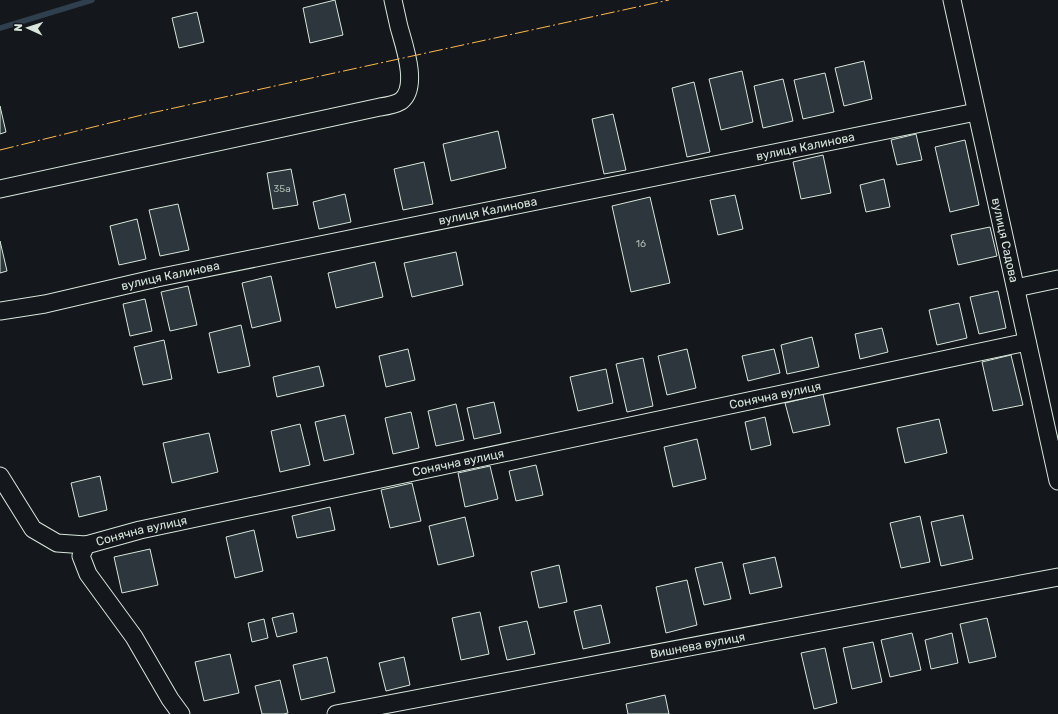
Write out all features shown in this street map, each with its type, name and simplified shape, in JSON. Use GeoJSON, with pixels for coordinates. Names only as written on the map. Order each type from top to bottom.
{"type":"FeatureCollection","features":[{"type":"Feature","properties":{"kind":"street"},"geometry":{"type":"LineString","coordinates":[[0,189],[380,107],[401,101],[407,93],[410,83],[409,70],[406,50],[393,0]]}},
{"type":"Feature","properties":{"kind":"street","name":"вулиця Садова"},"geometry":{"type":"LineString","coordinates":[[952,0],[1058,480]]}},
{"type":"Feature","properties":{"kind":"street","name":"вулиця Калинова"},"geometry":{"type":"LineString","coordinates":[[0,311],[45,304],[173,275],[976,112]]}},
{"type":"Feature","properties":{"kind":"street"},"geometry":{"type":"LineString","coordinates":[[1016,288],[1058,279]]}},
{"type":"Feature","properties":{"kind":"street","name":"Сонячна вулиця"},"geometry":{"type":"LineString","coordinates":[[181,714],[170,699],[134,638],[88,574],[81,556],[86,545],[148,529],[1027,342]]}},
{"type":"Feature","properties":{"kind":"street"},"geometry":{"type":"LineString","coordinates":[[0,476],[33,529],[57,543],[86,545]]}},
{"type":"Feature","properties":{"kind":"street","name":"Вишнева вулиця"},"geometry":{"type":"LineString","coordinates":[[336,714],[1058,577]]}},
{"type":"Feature","properties":{"kind":"building"},"geometry":{"type":"Polygon","coordinates":[[[335,0],[343,35],[310,43],[303,8],[335,0]]]}},
{"type":"Feature","properties":{"kind":"building"},"geometry":{"type":"Polygon","coordinates":[[[197,12],[204,42],[179,48],[172,18],[197,12]]]}},
{"type":"Feature","properties":{"kind":"building"},"geometry":{"type":"Polygon","coordinates":[[[864,61],[872,99],[844,106],[835,68],[864,61]]]}},
{"type":"Feature","properties":{"kind":"building"},"geometry":{"type":"Polygon","coordinates":[[[742,71],[753,122],[721,130],[709,79],[742,71]]]}},
{"type":"Feature","properties":{"kind":"building"},"geometry":{"type":"Polygon","coordinates":[[[825,73],[834,112],[803,119],[794,80],[825,73]]]}},
{"type":"Feature","properties":{"kind":"building"},"geometry":{"type":"Polygon","coordinates":[[[783,79],[793,121],[763,128],[754,86],[783,79]]]}},
{"type":"Feature","properties":{"kind":"building"},"geometry":{"type":"Polygon","coordinates":[[[694,82],[710,152],[687,157],[672,88],[694,82]]]}},
{"type":"Feature","properties":{"kind":"building"},"geometry":{"type":"Polygon","coordinates":[[[0,106],[6,132],[0,134],[0,106]]]}},
{"type":"Feature","properties":{"kind":"building"},"geometry":{"type":"Polygon","coordinates":[[[613,114],[626,170],[604,174],[592,119],[613,114]]]}},
{"type":"Feature","properties":{"kind":"building"},"geometry":{"type":"Polygon","coordinates":[[[498,131],[506,168],[451,181],[443,144],[498,131]]]}},
{"type":"Feature","properties":{"kind":"building"},"geometry":{"type":"Polygon","coordinates":[[[916,134],[922,160],[897,165],[891,140],[916,134]]]}},
{"type":"Feature","properties":{"kind":"building"},"geometry":{"type":"Polygon","coordinates":[[[965,140],[979,205],[950,212],[935,147],[965,140]]]}},
{"type":"Feature","properties":{"kind":"building"},"geometry":{"type":"Polygon","coordinates":[[[823,155],[831,193],[801,199],[793,162],[823,155]]]}},
{"type":"Feature","properties":{"kind":"building"},"geometry":{"type":"Polygon","coordinates":[[[424,162],[433,204],[403,210],[394,169],[424,162]]]}},
{"type":"Feature","properties":{"kind":"building"},"geometry":{"type":"Polygon","coordinates":[[[291,169],[298,205],[273,209],[267,173],[291,169]]]}},
{"type":"Feature","properties":{"kind":"building"},"geometry":{"type":"Polygon","coordinates":[[[884,179],[890,207],[866,212],[860,185],[884,179]]]}},
{"type":"Feature","properties":{"kind":"building"},"geometry":{"type":"Polygon","coordinates":[[[345,194],[351,222],[319,229],[313,202],[345,194]]]}},
{"type":"Feature","properties":{"kind":"building"},"geometry":{"type":"Polygon","coordinates":[[[735,195],[743,229],[718,235],[710,200],[735,195]]]}},
{"type":"Feature","properties":{"kind":"building"},"geometry":{"type":"Polygon","coordinates":[[[650,197],[670,283],[631,292],[612,206],[650,197]]]}},
{"type":"Feature","properties":{"kind":"building"},"geometry":{"type":"Polygon","coordinates":[[[178,204],[189,250],[160,256],[149,210],[178,204]]]}},
{"type":"Feature","properties":{"kind":"building"},"geometry":{"type":"Polygon","coordinates":[[[137,219],[146,259],[119,265],[110,226],[137,219]]]}},
{"type":"Feature","properties":{"kind":"building"},"geometry":{"type":"Polygon","coordinates":[[[990,227],[997,256],[958,265],[951,235],[990,227]]]}},
{"type":"Feature","properties":{"kind":"building"},"geometry":{"type":"Polygon","coordinates":[[[0,241],[7,271],[0,273],[0,241]]]}},
{"type":"Feature","properties":{"kind":"building"},"geometry":{"type":"Polygon","coordinates":[[[456,252],[463,285],[412,297],[404,263],[456,252]]]}},
{"type":"Feature","properties":{"kind":"building"},"geometry":{"type":"Polygon","coordinates":[[[375,262],[383,297],[336,308],[328,273],[375,262]]]}},
{"type":"Feature","properties":{"kind":"building"},"geometry":{"type":"Polygon","coordinates":[[[271,276],[281,321],[252,328],[242,283],[271,276]]]}},
{"type":"Feature","properties":{"kind":"building"},"geometry":{"type":"Polygon","coordinates":[[[188,286],[197,325],[170,331],[161,292],[188,286]]]}},
{"type":"Feature","properties":{"kind":"building"},"geometry":{"type":"Polygon","coordinates":[[[998,291],[1006,328],[979,334],[970,297],[998,291]]]}},
{"type":"Feature","properties":{"kind":"building"},"geometry":{"type":"Polygon","coordinates":[[[145,299],[152,331],[130,336],[123,304],[145,299]]]}},
{"type":"Feature","properties":{"kind":"building"},"geometry":{"type":"Polygon","coordinates":[[[959,303],[967,338],[937,345],[929,310],[959,303]]]}},
{"type":"Feature","properties":{"kind":"building"},"geometry":{"type":"Polygon","coordinates":[[[241,325],[250,366],[218,373],[209,333],[241,325]]]}},
{"type":"Feature","properties":{"kind":"building"},"geometry":{"type":"Polygon","coordinates":[[[882,328],[888,352],[860,359],[855,334],[882,328]]]}},
{"type":"Feature","properties":{"kind":"building"},"geometry":{"type":"Polygon","coordinates":[[[812,337],[819,367],[787,374],[781,345],[812,337]]]}},
{"type":"Feature","properties":{"kind":"building"},"geometry":{"type":"Polygon","coordinates":[[[164,340],[172,379],[143,385],[134,347],[164,340]]]}},
{"type":"Feature","properties":{"kind":"building"},"geometry":{"type":"Polygon","coordinates":[[[408,349],[415,380],[386,387],[379,356],[408,349]]]}},
{"type":"Feature","properties":{"kind":"building"},"geometry":{"type":"Polygon","coordinates":[[[687,349],[696,388],[667,395],[658,356],[687,349]]]}},
{"type":"Feature","properties":{"kind":"building"},"geometry":{"type":"Polygon","coordinates":[[[774,349],[780,373],[748,381],[742,356],[774,349]]]}},
{"type":"Feature","properties":{"kind":"building"},"geometry":{"type":"Polygon","coordinates":[[[1011,355],[1023,405],[993,411],[982,362],[1011,355]]]}},
{"type":"Feature","properties":{"kind":"building"},"geometry":{"type":"Polygon","coordinates":[[[643,358],[653,406],[627,412],[616,364],[643,358]]]}},
{"type":"Feature","properties":{"kind":"building"},"geometry":{"type":"Polygon","coordinates":[[[319,366],[324,386],[277,397],[273,377],[319,366]]]}},
{"type":"Feature","properties":{"kind":"building"},"geometry":{"type":"Polygon","coordinates":[[[606,369],[613,403],[578,411],[570,377],[606,369]]]}},
{"type":"Feature","properties":{"kind":"building"},"geometry":{"type":"Polygon","coordinates":[[[823,394],[830,425],[793,433],[785,403],[823,394]]]}},
{"type":"Feature","properties":{"kind":"building"},"geometry":{"type":"Polygon","coordinates":[[[494,402],[501,433],[474,439],[467,408],[494,402]]]}},
{"type":"Feature","properties":{"kind":"building"},"geometry":{"type":"Polygon","coordinates":[[[456,404],[464,440],[436,446],[428,411],[456,404]]]}},
{"type":"Feature","properties":{"kind":"building"},"geometry":{"type":"Polygon","coordinates":[[[411,412],[419,448],[393,454],[385,418],[411,412]]]}},
{"type":"Feature","properties":{"kind":"building"},"geometry":{"type":"Polygon","coordinates":[[[345,415],[354,454],[324,461],[315,422],[345,415]]]}},
{"type":"Feature","properties":{"kind":"building"},"geometry":{"type":"Polygon","coordinates":[[[765,417],[771,445],[751,450],[745,422],[765,417]]]}},
{"type":"Feature","properties":{"kind":"building"},"geometry":{"type":"Polygon","coordinates":[[[939,419],[947,453],[905,463],[897,428],[939,419]]]}},
{"type":"Feature","properties":{"kind":"building"},"geometry":{"type":"Polygon","coordinates":[[[300,424],[310,465],[280,472],[271,431],[300,424]]]}},
{"type":"Feature","properties":{"kind":"building"},"geometry":{"type":"Polygon","coordinates":[[[209,433],[218,472],[172,483],[163,443],[209,433]]]}},
{"type":"Feature","properties":{"kind":"building"},"geometry":{"type":"Polygon","coordinates":[[[697,439],[706,479],[673,487],[664,447],[697,439]]]}},
{"type":"Feature","properties":{"kind":"building"},"geometry":{"type":"Polygon","coordinates":[[[536,465],[543,495],[516,501],[509,471],[536,465]]]}},
{"type":"Feature","properties":{"kind":"building"},"geometry":{"type":"Polygon","coordinates":[[[490,466],[498,499],[465,507],[458,473],[490,466]]]}},
{"type":"Feature","properties":{"kind":"building"},"geometry":{"type":"Polygon","coordinates":[[[100,476],[107,510],[79,517],[71,483],[100,476]]]}},
{"type":"Feature","properties":{"kind":"building"},"geometry":{"type":"Polygon","coordinates":[[[412,483],[421,521],[390,528],[381,490],[412,483]]]}},
{"type":"Feature","properties":{"kind":"building"},"geometry":{"type":"Polygon","coordinates":[[[330,507],[335,530],[297,538],[292,516],[330,507]]]}},
{"type":"Feature","properties":{"kind":"building"},"geometry":{"type":"Polygon","coordinates":[[[963,515],[973,559],[941,566],[931,522],[963,515]]]}},
{"type":"Feature","properties":{"kind":"building"},"geometry":{"type":"Polygon","coordinates":[[[920,516],[930,562],[901,568],[890,523],[920,516]]]}},
{"type":"Feature","properties":{"kind":"building"},"geometry":{"type":"Polygon","coordinates":[[[465,517],[474,556],[438,565],[429,526],[465,517]]]}},
{"type":"Feature","properties":{"kind":"building"},"geometry":{"type":"Polygon","coordinates":[[[254,530],[263,571],[235,578],[226,537],[254,530]]]}},
{"type":"Feature","properties":{"kind":"building"},"geometry":{"type":"Polygon","coordinates":[[[150,549],[158,585],[122,593],[114,557],[150,549]]]}},
{"type":"Feature","properties":{"kind":"building"},"geometry":{"type":"Polygon","coordinates":[[[775,557],[782,587],[750,594],[743,564],[775,557]]]}},
{"type":"Feature","properties":{"kind":"building"},"geometry":{"type":"Polygon","coordinates":[[[722,562],[731,599],[704,605],[695,568],[722,562]]]}},
{"type":"Feature","properties":{"kind":"building"},"geometry":{"type":"Polygon","coordinates":[[[559,565],[567,602],[539,608],[531,572],[559,565]]]}},
{"type":"Feature","properties":{"kind":"building"},"geometry":{"type":"Polygon","coordinates":[[[687,580],[697,625],[666,633],[656,587],[687,580]]]}},
{"type":"Feature","properties":{"kind":"building"},"geometry":{"type":"Polygon","coordinates":[[[601,605],[610,643],[583,649],[574,611],[601,605]]]}},
{"type":"Feature","properties":{"kind":"building"},"geometry":{"type":"Polygon","coordinates":[[[480,612],[489,654],[461,660],[452,618],[480,612]]]}},
{"type":"Feature","properties":{"kind":"building"},"geometry":{"type":"Polygon","coordinates":[[[293,613],[297,632],[277,637],[272,618],[293,613]]]}},
{"type":"Feature","properties":{"kind":"building"},"geometry":{"type":"Polygon","coordinates":[[[987,618],[996,657],[969,663],[960,624],[987,618]]]}},
{"type":"Feature","properties":{"kind":"building"},"geometry":{"type":"Polygon","coordinates":[[[264,619],[268,638],[252,642],[248,623],[264,619]]]}},
{"type":"Feature","properties":{"kind":"building"},"geometry":{"type":"Polygon","coordinates":[[[527,621],[535,654],[507,660],[499,627],[527,621]]]}},
{"type":"Feature","properties":{"kind":"building"},"geometry":{"type":"Polygon","coordinates":[[[912,633],[921,670],[890,677],[881,640],[912,633]]]}},
{"type":"Feature","properties":{"kind":"building"},"geometry":{"type":"Polygon","coordinates":[[[952,633],[958,663],[931,669],[925,640],[952,633]]]}},
{"type":"Feature","properties":{"kind":"building"},"geometry":{"type":"Polygon","coordinates":[[[873,642],[882,682],[852,689],[843,648],[873,642]]]}},
{"type":"Feature","properties":{"kind":"building"},"geometry":{"type":"Polygon","coordinates":[[[825,648],[837,703],[814,709],[801,653],[825,648]]]}},
{"type":"Feature","properties":{"kind":"building"},"geometry":{"type":"Polygon","coordinates":[[[230,654],[239,693],[204,701],[195,662],[230,654]]]}},
{"type":"Feature","properties":{"kind":"building"},"geometry":{"type":"Polygon","coordinates":[[[327,657],[335,692],[301,700],[293,665],[327,657]]]}},
{"type":"Feature","properties":{"kind":"building"},"geometry":{"type":"Polygon","coordinates":[[[404,657],[410,685],[386,691],[379,663],[404,657]]]}},
{"type":"Feature","properties":{"kind":"building"},"geometry":{"type":"Polygon","coordinates":[[[280,680],[288,713],[262,714],[255,686],[280,680]]]}},
{"type":"Feature","properties":{"kind":"building"},"geometry":{"type":"Polygon","coordinates":[[[665,695],[669,714],[628,714],[626,704],[665,695]]]}},
{"type":"Feature","properties":{"kind":"waterway"},"geometry":{"type":"LineString","coordinates":[[0,28],[92,0]]}},
{"type":"Feature","properties":{"kind":"power"},"geometry":{"type":"LineString","coordinates":[[0,150],[142,115],[669,0]]}}]}
